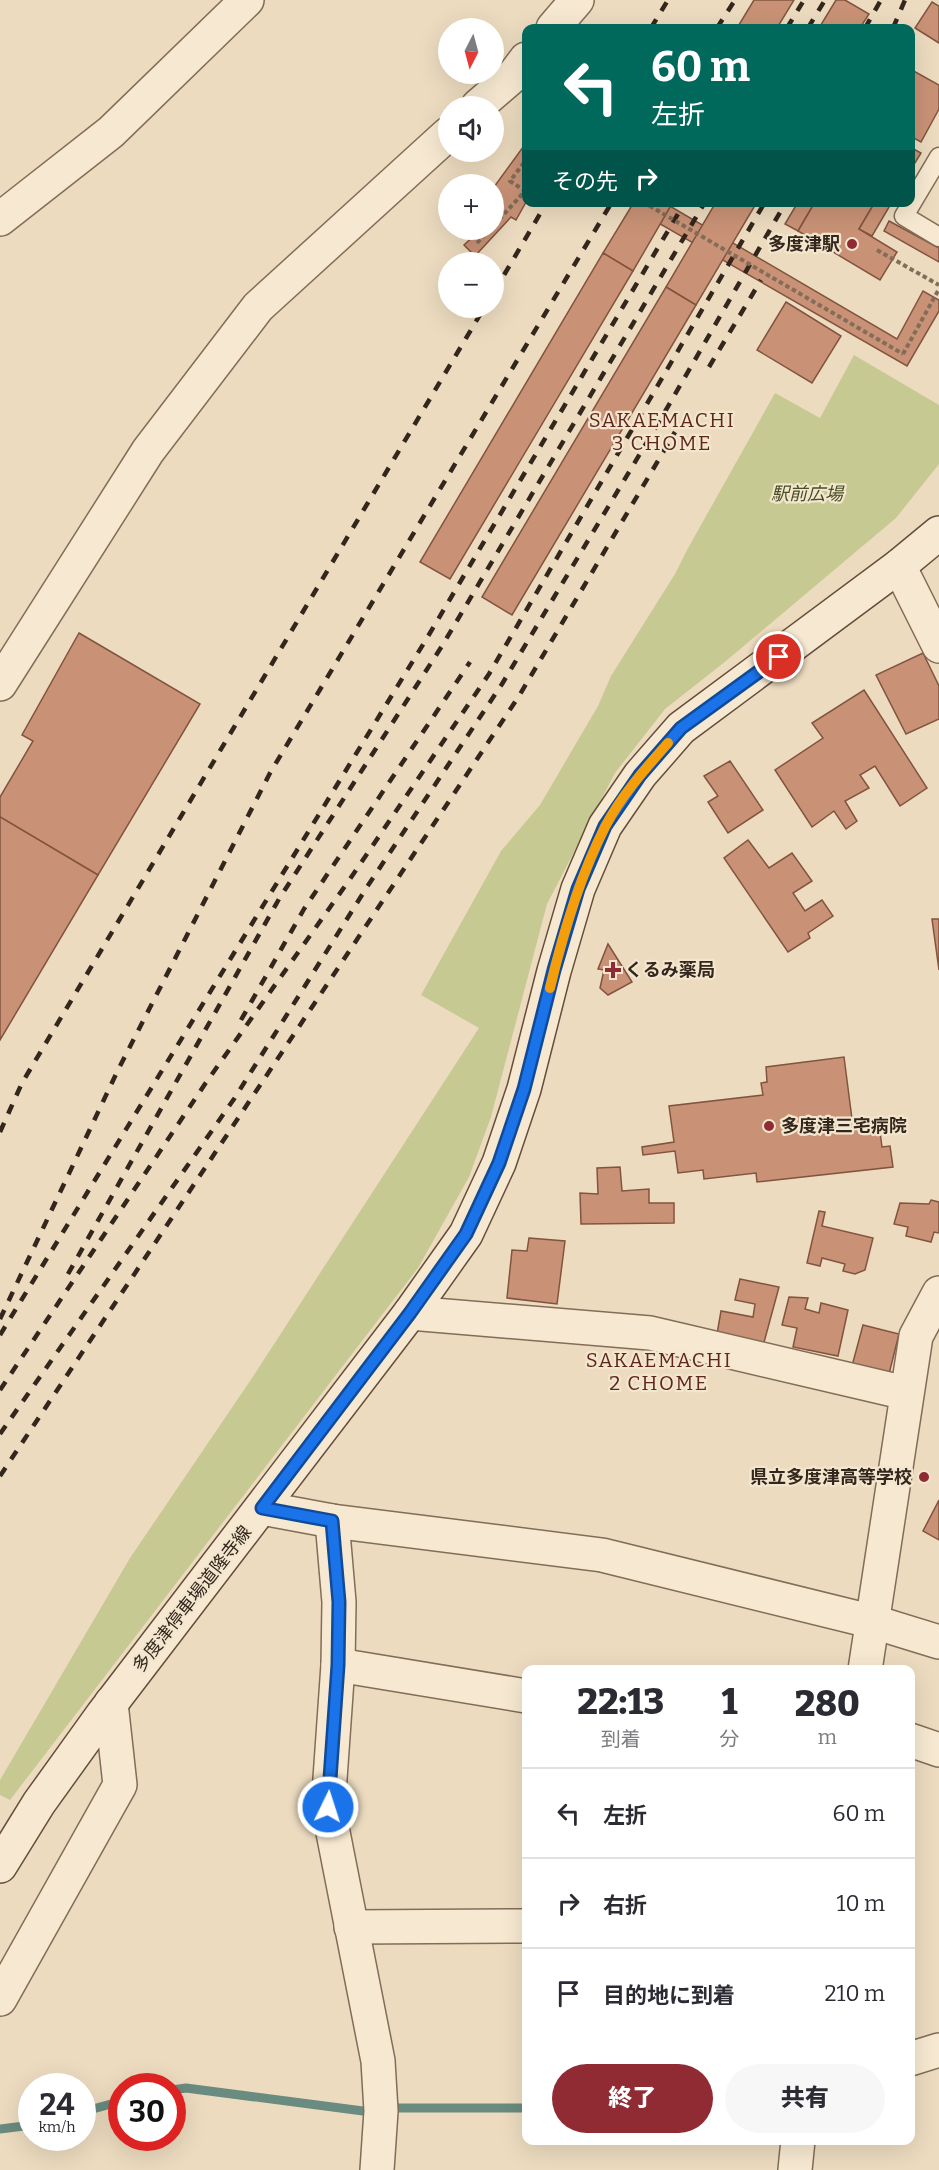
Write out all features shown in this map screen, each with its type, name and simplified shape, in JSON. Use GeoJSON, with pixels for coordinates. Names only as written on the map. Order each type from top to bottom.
{"type":"FeatureCollection","features":[{"type":"Feature","properties":{"kind":"street"},"geometry":{"type":"LineString","coordinates":[[0,219],[111,132],[247,0]]}},
{"type":"Feature","properties":{"kind":"street"},"geometry":{"type":"LineString","coordinates":[[556,24],[577,0]]}},
{"type":"Feature","properties":{"kind":"street"},"geometry":{"type":"LineString","coordinates":[[490,96],[522,65]]}},
{"type":"Feature","properties":{"kind":"street"},"geometry":{"type":"LineString","coordinates":[[0,684],[148,450],[258,307],[438,143]]}},
{"type":"Feature","properties":{"kind":"street","name":"多度津停車場道隆寺線"},"geometry":{"type":"LineString","coordinates":[[0,1866],[39,1803],[111,1703],[410,1313],[466,1234],[499,1163],[524,1089],[554,970],[578,889],[605,826],[640,775],[681,728],[899,566],[939,532]]}},
{"type":"Feature","properties":{"kind":"street"},"geometry":{"type":"LineString","coordinates":[[899,566],[939,646]]}},
{"type":"Feature","properties":{"kind":"street"},"geometry":{"type":"LineString","coordinates":[[866,1665],[916,1336],[939,1293]]}},
{"type":"Feature","properties":{"kind":"street"},"geometry":{"type":"LineString","coordinates":[[410,1313],[650,1333],[906,1393]]}},
{"type":"Feature","properties":{"kind":"street"},"geometry":{"type":"LineString","coordinates":[[262,1508],[332,1521],[602,1555],[874,1622],[939,1642]]}},
{"type":"Feature","properties":{"kind":"street"},"geometry":{"type":"LineString","coordinates":[[332,1521],[339,1602],[338,1665],[328,1807],[378,2061],[381,2111],[377,2170]]}},
{"type":"Feature","properties":{"kind":"street"},"geometry":{"type":"LineString","coordinates":[[338,1665],[522,1695]]}},
{"type":"Feature","properties":{"kind":"street"},"geometry":{"type":"LineString","coordinates":[[0,1999],[120,1785],[111,1703]]}},
{"type":"Feature","properties":{"kind":"street"},"geometry":{"type":"LineString","coordinates":[[915,1742],[939,1750]]}},
{"type":"Feature","properties":{"kind":"street"},"geometry":{"type":"LineString","coordinates":[[351,1927],[522,1926]]}},
{"type":"Feature","properties":{"kind":"street"},"geometry":{"type":"LineString","coordinates":[[915,2057],[939,2050]]}},
{"type":"Feature","properties":{"kind":"street"},"geometry":{"type":"LineString","coordinates":[[795,2170],[798,2145]]}},
{"type":"Feature","properties":{"kind":"lane"},"geometry":{"type":"LineString","coordinates":[[915,197],[939,157]]}},
{"type":"Feature","properties":{"kind":"lane"},"geometry":{"type":"LineString","coordinates":[[909,207],[904,216],[939,237]]}},
{"type":"Feature","properties":{"kind":"path"},"geometry":{"type":"LineString","coordinates":[[522,165],[510,181],[522,189]]}},
{"type":"Feature","properties":{"kind":"path"},"geometry":{"type":"LineString","coordinates":[[504,214],[522,194]]}},
{"type":"Feature","properties":{"kind":"path"},"geometry":{"type":"LineString","coordinates":[[652,207],[903,354],[939,289]]}},
{"type":"Feature","properties":{"kind":"path"},"geometry":{"type":"LineString","coordinates":[[477,243],[480,240]]}},
{"type":"Feature","properties":{"kind":"path"},"geometry":{"type":"LineString","coordinates":[[877,250],[939,285]]}},
{"type":"Feature","properties":{"kind":"green space","name":"駅前広場"},"geometry":{"type":"Polygon","coordinates":[[[854,355],[939,405],[939,464],[896,518],[726,661],[665,709],[615,773],[547,904],[491,1117],[469,1177],[418,1268],[10,1800],[0,1795],[0,1780],[130,1558],[252,1378],[479,1028],[421,995],[501,851],[540,805],[598,706],[611,676],[675,574],[775,393],[820,418],[854,355]]]}},
{"type":"Feature","properties":{"kind":"building"},"geometry":{"type":"Polygon","coordinates":[[[754,0],[794,0],[779,24],[739,24],[754,0]]]}},
{"type":"Feature","properties":{"kind":"building"},"geometry":{"type":"Polygon","coordinates":[[[836,0],[845,0],[869,14],[863,24],[821,24],[836,0]]]}},
{"type":"Feature","properties":{"kind":"building"},"geometry":{"type":"Polygon","coordinates":[[[932,2],[939,6],[939,43],[915,28],[932,2]]]}},
{"type":"Feature","properties":{"kind":"building"},"geometry":{"type":"Polygon","coordinates":[[[915,72],[939,85],[939,109],[921,142],[915,139],[915,72]]]}},
{"type":"Feature","properties":{"kind":"building"},"geometry":{"type":"Polygon","coordinates":[[[522,148],[523,207],[516,220],[511,217],[504,225],[503,174],[522,148]]]}},
{"type":"Feature","properties":{"kind":"building"},"geometry":{"type":"Polygon","coordinates":[[[915,150],[921,153],[915,163],[915,150]]]}},
{"type":"Feature","properties":{"kind":"building"},"geometry":{"type":"Polygon","coordinates":[[[631,207],[672,207],[897,339],[923,291],[939,300],[939,311],[907,366],[631,207]]]}},
{"type":"Feature","properties":{"kind":"building"},"geometry":{"type":"Polygon","coordinates":[[[631,207],[670,207],[633,271],[603,253],[631,207]]]}},
{"type":"Feature","properties":{"kind":"building"},"geometry":{"type":"Polygon","coordinates":[[[713,207],[754,207],[696,305],[666,287],[713,207]]]}},
{"type":"Feature","properties":{"kind":"building"},"geometry":{"type":"Polygon","coordinates":[[[795,207],[812,207],[798,231],[785,224],[795,207]]]}},
{"type":"Feature","properties":{"kind":"building","name":"多度津駅"},"geometry":{"type":"Polygon","coordinates":[[[812,207],[872,207],[859,229],[897,252],[880,280],[798,231],[812,207]]]}},
{"type":"Feature","properties":{"kind":"building"},"geometry":{"type":"Polygon","coordinates":[[[872,207],[889,207],[872,236],[859,229],[872,207]]]}},
{"type":"Feature","properties":{"kind":"building"},"geometry":{"type":"Polygon","coordinates":[[[889,221],[939,248],[939,262],[884,231],[889,221]]]}},
{"type":"Feature","properties":{"kind":"building"},"geometry":{"type":"Polygon","coordinates":[[[469,240],[490,240],[479,252],[471,252],[464,245],[469,240]]]}},
{"type":"Feature","properties":{"kind":"building"},"geometry":{"type":"Polygon","coordinates":[[[603,253],[633,271],[450,579],[420,562],[603,253]]]}},
{"type":"Feature","properties":{"kind":"building"},"geometry":{"type":"Polygon","coordinates":[[[666,287],[696,305],[512,615],[482,597],[666,287]]]}},
{"type":"Feature","properties":{"kind":"building"},"geometry":{"type":"Polygon","coordinates":[[[786,302],[841,336],[812,383],[757,350],[786,302]]]}},
{"type":"Feature","properties":{"kind":"building"},"geometry":{"type":"Polygon","coordinates":[[[79,633],[200,704],[98,875],[0,817],[0,797],[33,741],[22,735],[79,633]]]}},
{"type":"Feature","properties":{"kind":"building"},"geometry":{"type":"Polygon","coordinates":[[[923,653],[939,686],[939,719],[906,734],[876,675],[923,653]]]}},
{"type":"Feature","properties":{"kind":"building"},"geometry":{"type":"Polygon","coordinates":[[[864,690],[927,788],[900,806],[875,766],[860,775],[869,788],[845,801],[857,821],[846,829],[834,811],[812,827],[775,770],[823,738],[812,723],[864,690]]]}},
{"type":"Feature","properties":{"kind":"building"},"geometry":{"type":"Polygon","coordinates":[[[730,761],[763,810],[728,833],[708,802],[718,796],[704,776],[730,761]]]}},
{"type":"Feature","properties":{"kind":"building"},"geometry":{"type":"Polygon","coordinates":[[[0,817],[98,875],[0,1040],[0,817]]]}},
{"type":"Feature","properties":{"kind":"building"},"geometry":{"type":"Polygon","coordinates":[[[748,840],[769,868],[792,853],[812,881],[793,893],[805,911],[822,900],[833,916],[808,933],[810,938],[788,952],[724,858],[748,840]]]}},
{"type":"Feature","properties":{"kind":"building"},"geometry":{"type":"Polygon","coordinates":[[[932,919],[939,919],[939,970],[932,919]]]}},
{"type":"Feature","properties":{"kind":"building","name":"くるみ薬局"},"geometry":{"type":"Polygon","coordinates":[[[608,944],[632,982],[608,995],[600,988],[604,970],[598,969],[608,944]]]}},
{"type":"Feature","properties":{"kind":"building","name":"多度津三宅病院"},"geometry":{"type":"Polygon","coordinates":[[[844,1057],[852,1119],[865,1117],[867,1134],[880,1132],[882,1147],[890,1146],[893,1167],[757,1182],[756,1173],[704,1179],[703,1170],[678,1173],[675,1151],[643,1155],[642,1147],[674,1142],[669,1106],[763,1095],[761,1083],[767,1082],[766,1067],[844,1057]]]}},
{"type":"Feature","properties":{"kind":"building"},"geometry":{"type":"Polygon","coordinates":[[[620,1167],[622,1191],[649,1189],[649,1203],[674,1203],[674,1223],[581,1224],[580,1193],[598,1194],[597,1168],[620,1167]]]}},
{"type":"Feature","properties":{"kind":"building"},"geometry":{"type":"Polygon","coordinates":[[[931,1200],[939,1202],[939,1233],[934,1232],[931,1242],[906,1236],[908,1227],[894,1224],[900,1203],[929,1204],[931,1200]]]}},
{"type":"Feature","properties":{"kind":"building"},"geometry":{"type":"Polygon","coordinates":[[[819,1211],[825,1212],[822,1226],[873,1238],[865,1270],[855,1274],[843,1271],[845,1264],[822,1258],[820,1266],[807,1263],[819,1211]]]}},
{"type":"Feature","properties":{"kind":"building"},"geometry":{"type":"Polygon","coordinates":[[[529,1238],[565,1241],[557,1304],[507,1298],[512,1250],[527,1251],[529,1238]]]}},
{"type":"Feature","properties":{"kind":"building"},"geometry":{"type":"Polygon","coordinates":[[[740,1279],[779,1287],[763,1346],[717,1334],[721,1311],[753,1317],[755,1304],[735,1300],[740,1279]]]}},
{"type":"Feature","properties":{"kind":"building"},"geometry":{"type":"Polygon","coordinates":[[[789,1297],[808,1298],[805,1309],[819,1313],[821,1303],[848,1310],[838,1356],[793,1347],[797,1328],[782,1325],[789,1297]]]}},
{"type":"Feature","properties":{"kind":"building"},"geometry":{"type":"Polygon","coordinates":[[[863,1325],[899,1334],[889,1374],[852,1366],[863,1325]]]}},
{"type":"Feature","properties":{"kind":"building"},"geometry":{"type":"Polygon","coordinates":[[[939,1500],[939,1540],[923,1531],[939,1500]]]}},
{"type":"Feature","properties":{"kind":"waterway"},"geometry":{"type":"LineString","coordinates":[[186,2088],[363,2111]]}},
{"type":"Feature","properties":{"kind":"waterway"},"geometry":{"type":"LineString","coordinates":[[96,2108],[108,2105]]}},
{"type":"Feature","properties":{"kind":"waterway"},"geometry":{"type":"LineString","coordinates":[[388,2108],[522,2108]]}},
{"type":"Feature","properties":{"kind":"waterway"},"geometry":{"type":"LineString","coordinates":[[0,2129],[18,2127]]}},
{"type":"Feature","properties":{"kind":"railway"},"geometry":{"type":"LineString","coordinates":[[653,24],[668,0]]}},
{"type":"Feature","properties":{"kind":"railway"},"geometry":{"type":"LineString","coordinates":[[720,24],[735,0]]}},
{"type":"Feature","properties":{"kind":"railway"},"geometry":{"type":"LineString","coordinates":[[789,24],[804,0]]}},
{"type":"Feature","properties":{"kind":"railway"},"geometry":{"type":"LineString","coordinates":[[810,24],[825,0]]}},
{"type":"Feature","properties":{"kind":"railway"},"geometry":{"type":"LineString","coordinates":[[867,24],[881,0]]}},
{"type":"Feature","properties":{"kind":"railway"},"geometry":{"type":"LineString","coordinates":[[895,24],[905,0]]}},
{"type":"Feature","properties":{"kind":"railway"},"geometry":{"type":"LineString","coordinates":[[504,275],[544,207]]}},
{"type":"Feature","properties":{"kind":"railway"},"geometry":{"type":"LineString","coordinates":[[0,1319],[118,1070],[270,773],[609,207]]}},
{"type":"Feature","properties":{"kind":"railway"},"geometry":{"type":"LineString","coordinates":[[0,1335],[427,638],[682,207]]}},
{"type":"Feature","properties":{"kind":"railway"},"geometry":{"type":"LineString","coordinates":[[68,1274],[279,899],[442,646],[702,207]]}},
{"type":"Feature","properties":{"kind":"railway"},"geometry":{"type":"LineString","coordinates":[[0,1390],[205,1084],[350,879],[489,674],[762,207]]}},
{"type":"Feature","properties":{"kind":"railway"},"geometry":{"type":"LineString","coordinates":[[0,1434],[234,1099],[367,887],[502,684],[659,422],[783,207]]}},
{"type":"Feature","properties":{"kind":"railway"},"geometry":{"type":"LineString","coordinates":[[709,367],[761,280]]}},
{"type":"Feature","properties":{"kind":"railway"},"geometry":{"type":"LineString","coordinates":[[0,1132],[22,1083],[478,318]]}},
{"type":"Feature","properties":{"kind":"railway"},"geometry":{"type":"LineString","coordinates":[[0,1476],[519,696],[675,432]]}},
{"type":"Feature","properties":{"kind":"railway"},"geometry":{"type":"LineString","coordinates":[[241,1020],[304,909],[470,662]]}},
{"type":"Feature","properties":{"kind":"slow traffic"},"geometry":{"type":"LineString","coordinates":[[550,988],[578,889],[605,826],[640,775],[668,743]]}},
{"type":"Feature","properties":{"kind":"place","name":"多度津駅"},"geometry":{"type":"Point","coordinates":[852,244]}},
{"type":"Feature","properties":{"kind":"place","name":"くるみ薬局"},"geometry":{"type":"Point","coordinates":[613,970]}},
{"type":"Feature","properties":{"kind":"place","name":"多度津三宅病院"},"geometry":{"type":"Point","coordinates":[769,1126]}},
{"type":"Feature","properties":{"kind":"place","name":"県立多度津高等学校"},"geometry":{"type":"Point","coordinates":[924,1477]}},
{"type":"Feature","properties":{"kind":"district","name":"SAKAEMACHI 3 CHOME"},"geometry":{"type":"Point","coordinates":[662,432]}},
{"type":"Feature","properties":{"kind":"district","name":"SAKAEMACHI 2 CHOME"},"geometry":{"type":"Point","coordinates":[659,1372]}},
{"type":"Feature","properties":{"kind":"route"},"geometry":{"type":"LineString","coordinates":[[328,1807],[338,1665],[339,1602],[332,1521],[262,1508],[410,1313],[466,1234],[499,1163],[524,1089],[554,970],[578,889],[605,826],[640,775],[681,728],[779,657]]}}]}
